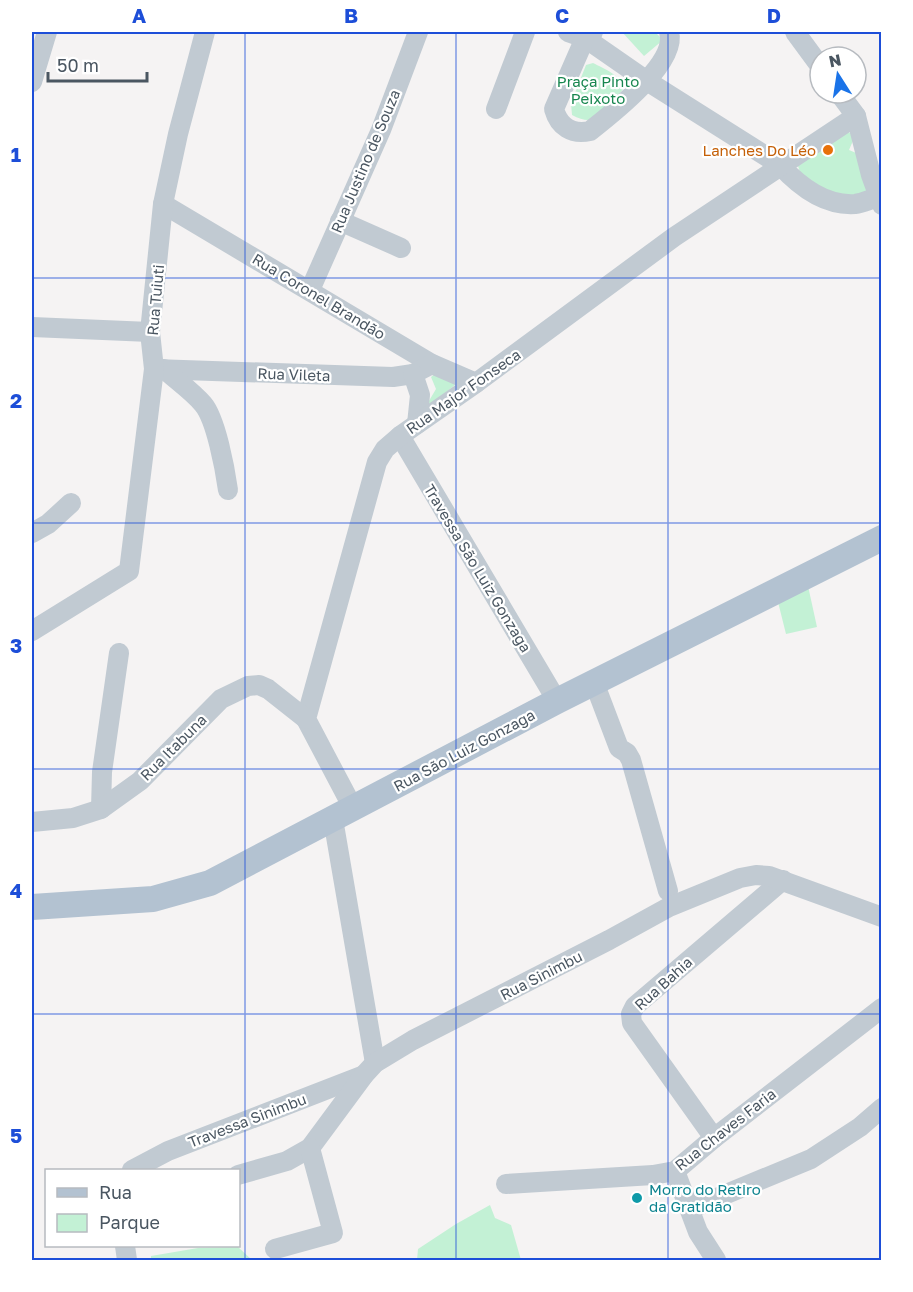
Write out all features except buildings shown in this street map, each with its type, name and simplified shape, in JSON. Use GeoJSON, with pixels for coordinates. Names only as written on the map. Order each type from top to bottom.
{"type":"FeatureCollection","features":[{"type":"Feature","properties":{"kind":"main road","name":"Rua São Luiz Gonzaga"},"geometry":{"type":"LineString","coordinates":[[32,907],[153,899],[210,883],[594,682],[882,538]]}},
{"type":"Feature","properties":{"kind":"street"},"geometry":{"type":"LineString","coordinates":[[32,82],[47,32]]}},
{"type":"Feature","properties":{"kind":"street","name":"Rua Tuiuti"},"geometry":{"type":"LineString","coordinates":[[32,631],[129,571],[159,369],[150,332],[163,204],[178,134],[205,32]]}},
{"type":"Feature","properties":{"kind":"street","name":"Rua Justino de Souza"},"geometry":{"type":"LineString","coordinates":[[310,290],[381,130],[418,32]]}},
{"type":"Feature","properties":{"kind":"street"},"geometry":{"type":"LineString","coordinates":[[496,108],[525,32]]}},
{"type":"Feature","properties":{"kind":"street"},"geometry":{"type":"LineString","coordinates":[[669,32],[669,50],[647,81],[590,131],[577,132],[563,126],[554,110],[582,34],[647,81],[780,165],[804,188],[829,201],[856,204],[880,201],[856,116],[848,105]]}},
{"type":"Feature","properties":{"kind":"street"},"geometry":{"type":"LineString","coordinates":[[795,32],[808,50]]}},
{"type":"Feature","properties":{"kind":"street","name":"Rua Major Fonseca"},"geometry":{"type":"LineString","coordinates":[[306,719],[376,462],[385,449],[674,237],[856,116]]}},
{"type":"Feature","properties":{"kind":"street","name":"Rua Coronel Brandão"},"geometry":{"type":"LineString","coordinates":[[163,204],[432,364],[477,383]]}},
{"type":"Feature","properties":{"kind":"street"},"geometry":{"type":"LineString","coordinates":[[340,221],[401,248]]}},
{"type":"Feature","properties":{"kind":"street"},"geometry":{"type":"LineString","coordinates":[[32,327],[150,332]]}},
{"type":"Feature","properties":{"kind":"street","name":"Rua Vileta"},"geometry":{"type":"LineString","coordinates":[[159,369],[393,377],[413,374],[432,364]]}},
{"type":"Feature","properties":{"kind":"street"},"geometry":{"type":"LineString","coordinates":[[159,369],[202,403],[208,411],[217,437],[228,490]]}},
{"type":"Feature","properties":{"kind":"street"},"geometry":{"type":"LineString","coordinates":[[413,374],[420,395],[417,424]]}},
{"type":"Feature","properties":{"kind":"street","name":"Travessa São Luiz Gonzaga"},"geometry":{"type":"LineString","coordinates":[[400,436],[557,701]]}},
{"type":"Feature","properties":{"kind":"street"},"geometry":{"type":"LineString","coordinates":[[32,533],[48,524],[70,503]]}},
{"type":"Feature","properties":{"kind":"street"},"geometry":{"type":"LineString","coordinates":[[101,809],[102,772],[119,653]]}},
{"type":"Feature","properties":{"kind":"street"},"geometry":{"type":"LineString","coordinates":[[594,682],[619,748],[627,753],[631,760],[668,891]]}},
{"type":"Feature","properties":{"kind":"street","name":"Rua Itabuna"},"geometry":{"type":"LineString","coordinates":[[32,822],[73,818],[101,809],[140,781],[220,699],[248,686],[259,685],[268,689],[306,719]]}},
{"type":"Feature","properties":{"kind":"street"},"geometry":{"type":"LineString","coordinates":[[306,719],[343,814],[369,1069]]}},
{"type":"Feature","properties":{"kind":"street","name":"Rua Sinimbu"},"geometry":{"type":"LineString","coordinates":[[240,1174],[287,1161],[310,1148],[369,1069],[413,1040],[669,907],[740,878],[756,875],[769,876],[882,917]]}},
{"type":"Feature","properties":{"kind":"street","name":"Rua Bahia"},"geometry":{"type":"LineString","coordinates":[[714,1138],[632,1023],[631,1014],[635,1006],[783,880]]}},
{"type":"Feature","properties":{"kind":"street","name":"Rua Chaves Faria"},"geometry":{"type":"LineString","coordinates":[[506,1184],[653,1175],[675,1171],[882,1008]]}},
{"type":"Feature","properties":{"kind":"street","name":"Travessa Sinimbu"},"geometry":{"type":"LineString","coordinates":[[134,1169],[168,1151],[369,1069]]}},
{"type":"Feature","properties":{"kind":"street"},"geometry":{"type":"LineString","coordinates":[[690,1209],[811,1159],[860,1127],[882,1108]]}},
{"type":"Feature","properties":{"kind":"street"},"geometry":{"type":"LineString","coordinates":[[275,1250],[333,1233],[310,1148]]}},
{"type":"Feature","properties":{"kind":"street"},"geometry":{"type":"LineString","coordinates":[[675,1171],[698,1232],[716,1260]]}},
{"type":"Feature","properties":{"kind":"green space"},"geometry":{"type":"Polygon","coordinates":[[[622,32],[655,32],[663,40],[644,56],[622,32]]]}},
{"type":"Feature","properties":{"kind":"green space","name":"Praça Pinto Peixoto"},"geometry":{"type":"Polygon","coordinates":[[[593,63],[616,76],[623,89],[602,115],[589,120],[581,119],[572,115],[571,103],[586,65],[593,63]]]}},
{"type":"Feature","properties":{"kind":"green space"},"geometry":{"type":"Polygon","coordinates":[[[847,131],[855,136],[849,150],[861,155],[867,195],[841,198],[803,182],[798,166],[817,150],[847,131]]]}},
{"type":"Feature","properties":{"kind":"green space"},"geometry":{"type":"Polygon","coordinates":[[[440,370],[461,380],[423,411],[436,389],[431,377],[440,370]]]}},
{"type":"Feature","properties":{"kind":"green space"},"geometry":{"type":"Polygon","coordinates":[[[808,586],[817,627],[786,634],[776,594],[808,586]]]}},
{"type":"Feature","properties":{"kind":"green space"},"geometry":{"type":"Polygon","coordinates":[[[490,1205],[495,1218],[511,1225],[521,1260],[417,1260],[418,1249],[490,1205]]]}},
{"type":"Feature","properties":{"kind":"green space"},"geometry":{"type":"Polygon","coordinates":[[[238,1247],[252,1260],[151,1260],[151,1256],[198,1248],[238,1247]]]}},
{"type":"Feature","properties":{"kind":"place","name":"Lanches Do Léo"},"geometry":{"type":"Point","coordinates":[828,150]}},
{"type":"Feature","properties":{"kind":"place","name":"Morro do Retiro da Gratidão"},"geometry":{"type":"Point","coordinates":[637,1198]}}]}
